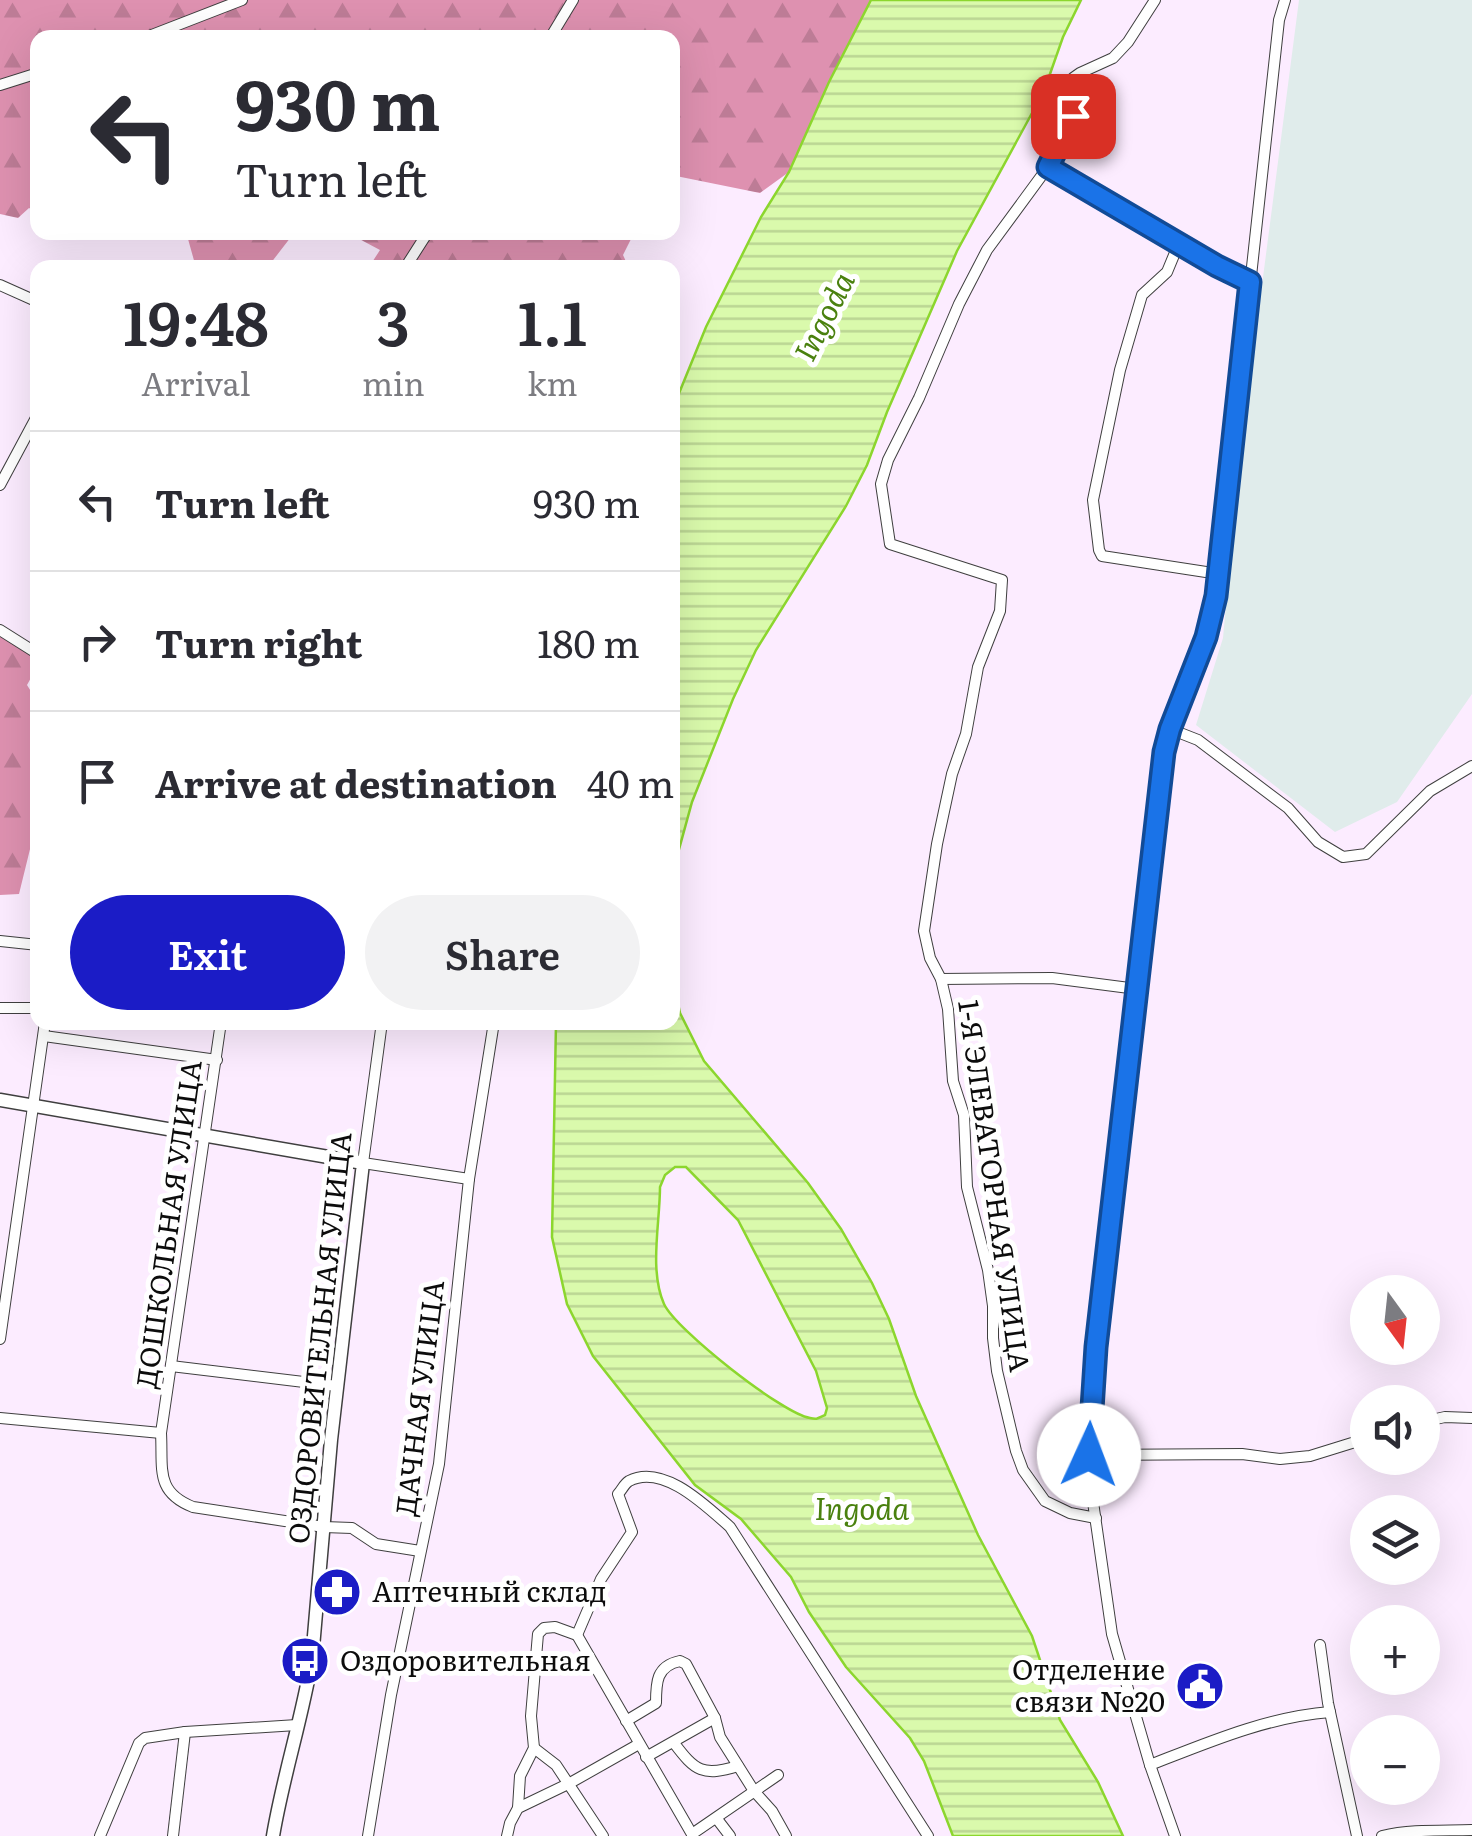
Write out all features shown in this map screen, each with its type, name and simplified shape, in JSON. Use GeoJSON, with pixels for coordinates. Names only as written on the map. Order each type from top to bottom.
{"type":"FeatureCollection","features":[{"type":"Feature","properties":{"kind":"street"},"geometry":{"type":"LineString","coordinates":[[165,30],[242,0]]}},
{"type":"Feature","properties":{"kind":"street"},"geometry":{"type":"LineString","coordinates":[[555,30],[573,0]]}},
{"type":"Feature","properties":{"kind":"street"},"geometry":{"type":"LineString","coordinates":[[1156,0],[1113,58],[1073,78],[1073,116],[1048,167],[1250,282]]}},
{"type":"Feature","properties":{"kind":"street"},"geometry":{"type":"LineString","coordinates":[[1175,1836],[1112,1634],[1089,1455],[1093,1380],[1164,752],[1206,637],[1216,596],[1284,0]]}},
{"type":"Feature","properties":{"kind":"street"},"geometry":{"type":"LineString","coordinates":[[0,85],[30,76]]}},
{"type":"Feature","properties":{"kind":"street","name":"1-Я ЭЛЕВАТОРНАЯ УЛИЦА"},"geometry":{"type":"LineString","coordinates":[[1048,167],[987,250],[888,460],[881,484],[890,544],[1002,580],[1000,611],[978,667],[966,734],[952,774],[924,931],[948,1009],[953,1081],[964,1115],[967,1188],[988,1270],[997,1371],[1016,1451],[1023,1470],[1045,1502],[1070,1513],[1096,1518]]}},
{"type":"Feature","properties":{"kind":"street"},"geometry":{"type":"LineString","coordinates":[[1178,243],[1167,272],[1142,295],[1120,370],[1093,500],[1099,550],[1102,556],[1219,574]]}},
{"type":"Feature","properties":{"kind":"street"},"geometry":{"type":"LineString","coordinates":[[0,284],[30,298]]}},
{"type":"Feature","properties":{"kind":"street"},"geometry":{"type":"LineString","coordinates":[[0,485],[30,429]]}},
{"type":"Feature","properties":{"kind":"street"},"geometry":{"type":"LineString","coordinates":[[0,630],[30,649]]}},
{"type":"Feature","properties":{"kind":"street"},"geometry":{"type":"LineString","coordinates":[[1170,729],[1198,740],[1288,808],[1318,842],[1343,857],[1366,854],[1430,790],[1472,766]]}},
{"type":"Feature","properties":{"kind":"street"},"geometry":{"type":"LineString","coordinates":[[0,941],[30,944]]}},
{"type":"Feature","properties":{"kind":"street"},"geometry":{"type":"LineString","coordinates":[[940,979],[1052,978],[1136,989]]}},
{"type":"Feature","properties":{"kind":"street"},"geometry":{"type":"LineString","coordinates":[[0,1008],[30,1008]]}},
{"type":"Feature","properties":{"kind":"street"},"geometry":{"type":"LineString","coordinates":[[0,1339],[45,1030]]}},
{"type":"Feature","properties":{"kind":"street","name":"ДОШКОЛЬНАЯ УЛИЦА"},"geometry":{"type":"LineString","coordinates":[[220,1030],[161,1433],[164,1484],[174,1500],[194,1507],[324,1526]]}},
{"type":"Feature","properties":{"kind":"street","name":"ОЗДОРОВИТЕЛЬНАЯ УЛИЦА"},"geometry":{"type":"LineString","coordinates":[[273,1836],[312,1660],[337,1386],[381,1030]]}},
{"type":"Feature","properties":{"kind":"street","name":"ДАЧНАЯ УЛИЦА"},"geometry":{"type":"LineString","coordinates":[[368,1836],[391,1695],[439,1464],[469,1178],[493,1030]]}},
{"type":"Feature","properties":{"kind":"street"},"geometry":{"type":"LineString","coordinates":[[44,1036],[217,1060]]}},
{"type":"Feature","properties":{"kind":"street"},"geometry":{"type":"LineString","coordinates":[[0,1100],[469,1178]]}},
{"type":"Feature","properties":{"kind":"street"},"geometry":{"type":"LineString","coordinates":[[172,1366],[337,1386]]}},
{"type":"Feature","properties":{"kind":"street"},"geometry":{"type":"LineString","coordinates":[[0,1418],[161,1433]]}},
{"type":"Feature","properties":{"kind":"street"},"geometry":{"type":"LineString","coordinates":[[1440,1419],[1472,1418]]}},
{"type":"Feature","properties":{"kind":"street"},"geometry":{"type":"LineString","coordinates":[[1089,1455],[1242,1454],[1280,1459],[1310,1456],[1350,1444]]}},
{"type":"Feature","properties":{"kind":"street"},"geometry":{"type":"LineString","coordinates":[[578,1635],[601,1579],[632,1532],[618,1494],[630,1481],[658,1476],[696,1498],[730,1527],[928,1836]]}},
{"type":"Feature","properties":{"kind":"street"},"geometry":{"type":"LineString","coordinates":[[324,1526],[352,1528],[376,1544],[420,1551]]}},
{"type":"Feature","properties":{"kind":"street"},"geometry":{"type":"LineString","coordinates":[[506,1836],[518,1808],[520,1776],[534,1748],[530,1716],[538,1634],[544,1628],[555,1627],[578,1635],[693,1835],[778,1775]]}},
{"type":"Feature","properties":{"kind":"street"},"geometry":{"type":"LineString","coordinates":[[1320,1644],[1356,1836]]}},
{"type":"Feature","properties":{"kind":"street"},"geometry":{"type":"LineString","coordinates":[[626,1721],[656,1703],[656,1680],[670,1662],[680,1660],[686,1664],[715,1718],[720,1737],[786,1836]]}},
{"type":"Feature","properties":{"kind":"street"},"geometry":{"type":"LineString","coordinates":[[1150,1765],[1230,1733],[1296,1716],[1330,1712]]}},
{"type":"Feature","properties":{"kind":"street"},"geometry":{"type":"LineString","coordinates":[[646,1757],[715,1718]]}},
{"type":"Feature","properties":{"kind":"street"},"geometry":{"type":"LineString","coordinates":[[100,1836],[139,1743],[145,1738],[297,1724]]}},
{"type":"Feature","properties":{"kind":"street"},"geometry":{"type":"LineString","coordinates":[[173,1836],[185,1732]]}},
{"type":"Feature","properties":{"kind":"street"},"geometry":{"type":"LineString","coordinates":[[674,1743],[691,1765],[706,1772],[738,1766]]}},
{"type":"Feature","properties":{"kind":"street"},"geometry":{"type":"LineString","coordinates":[[518,1808],[639,1744]]}},
{"type":"Feature","properties":{"kind":"street"},"geometry":{"type":"LineString","coordinates":[[534,1748],[556,1765],[603,1836]]}},
{"type":"Feature","properties":{"kind":"street"},"geometry":{"type":"LineString","coordinates":[[717,1819],[730,1836]]}},
{"type":"Feature","properties":{"kind":"street"},"geometry":{"type":"LineString","coordinates":[[1382,1836],[1407,1830],[1472,1830]]}},
{"type":"Feature","properties":{"kind":"shaded area"},"geometry":{"type":"Polygon","coordinates":[[[1299,0],[1472,0],[1472,694],[1397,802],[1335,832],[1196,725],[1223,638],[1238,470],[1299,0]]]}},
{"type":"Feature","properties":{"kind":"green space"},"geometry":{"type":"Polygon","coordinates":[[[0,0],[871,0],[789,172],[760,193],[680,177],[680,30],[30,30],[30,208],[18,218],[0,214],[0,0]]]}},
{"type":"Feature","properties":{"kind":"green space"},"geometry":{"type":"Polygon","coordinates":[[[188,240],[289,240],[273,260],[194,260],[188,240]]]}},
{"type":"Feature","properties":{"kind":"green space"},"geometry":{"type":"Polygon","coordinates":[[[361,240],[630,240],[623,255],[625,260],[374,260],[380,250],[361,240]]]}},
{"type":"Feature","properties":{"kind":"green space"},"geometry":{"type":"Polygon","coordinates":[[[0,632],[30,652],[30,849],[19,894],[0,895],[0,632]]]}},
{"type":"Feature","properties":{"kind":"water","name":"Ingoda"},"geometry":{"type":"Polygon","coordinates":[[[871,0],[1081,0],[1044,91],[957,251],[867,465],[846,506],[756,650],[692,802],[680,846],[680,391],[706,327],[761,217],[789,172],[871,0]]]}},
{"type":"Feature","properties":{"kind":"water","name":"Ingoda"},"geometry":{"type":"Polygon","coordinates":[[[680,1013],[704,1061],[808,1183],[872,1283],[916,1396],[978,1535],[1032,1636],[1060,1720],[1098,1782],[1123,1836],[953,1836],[924,1761],[910,1738],[846,1667],[791,1577],[741,1519],[695,1485],[593,1356],[567,1304],[552,1237],[556,1030],[680,1030],[680,1013]],[[675,1167],[665,1175],[660,1187],[656,1262],[664,1304],[688,1332],[755,1387],[796,1413],[815,1419],[825,1415],[827,1408],[816,1371],[738,1220],[686,1167],[675,1167]]]}},
{"type":"Feature","properties":{"kind":"place","name":"Аптечный склад"},"geometry":{"type":"Point","coordinates":[337,1592]}},
{"type":"Feature","properties":{"kind":"place","name":"Оздоровительная"},"geometry":{"type":"Point","coordinates":[305,1661]}},
{"type":"Feature","properties":{"kind":"place","name":"Отделение связи №20"},"geometry":{"type":"Point","coordinates":[1200,1686]}},
{"type":"Feature","properties":{"kind":"route"},"geometry":{"type":"LineString","coordinates":[[1073,116],[1048,167],[1250,282],[1216,596],[1206,637],[1164,752],[1096,1347],[1089,1455]]}}]}
